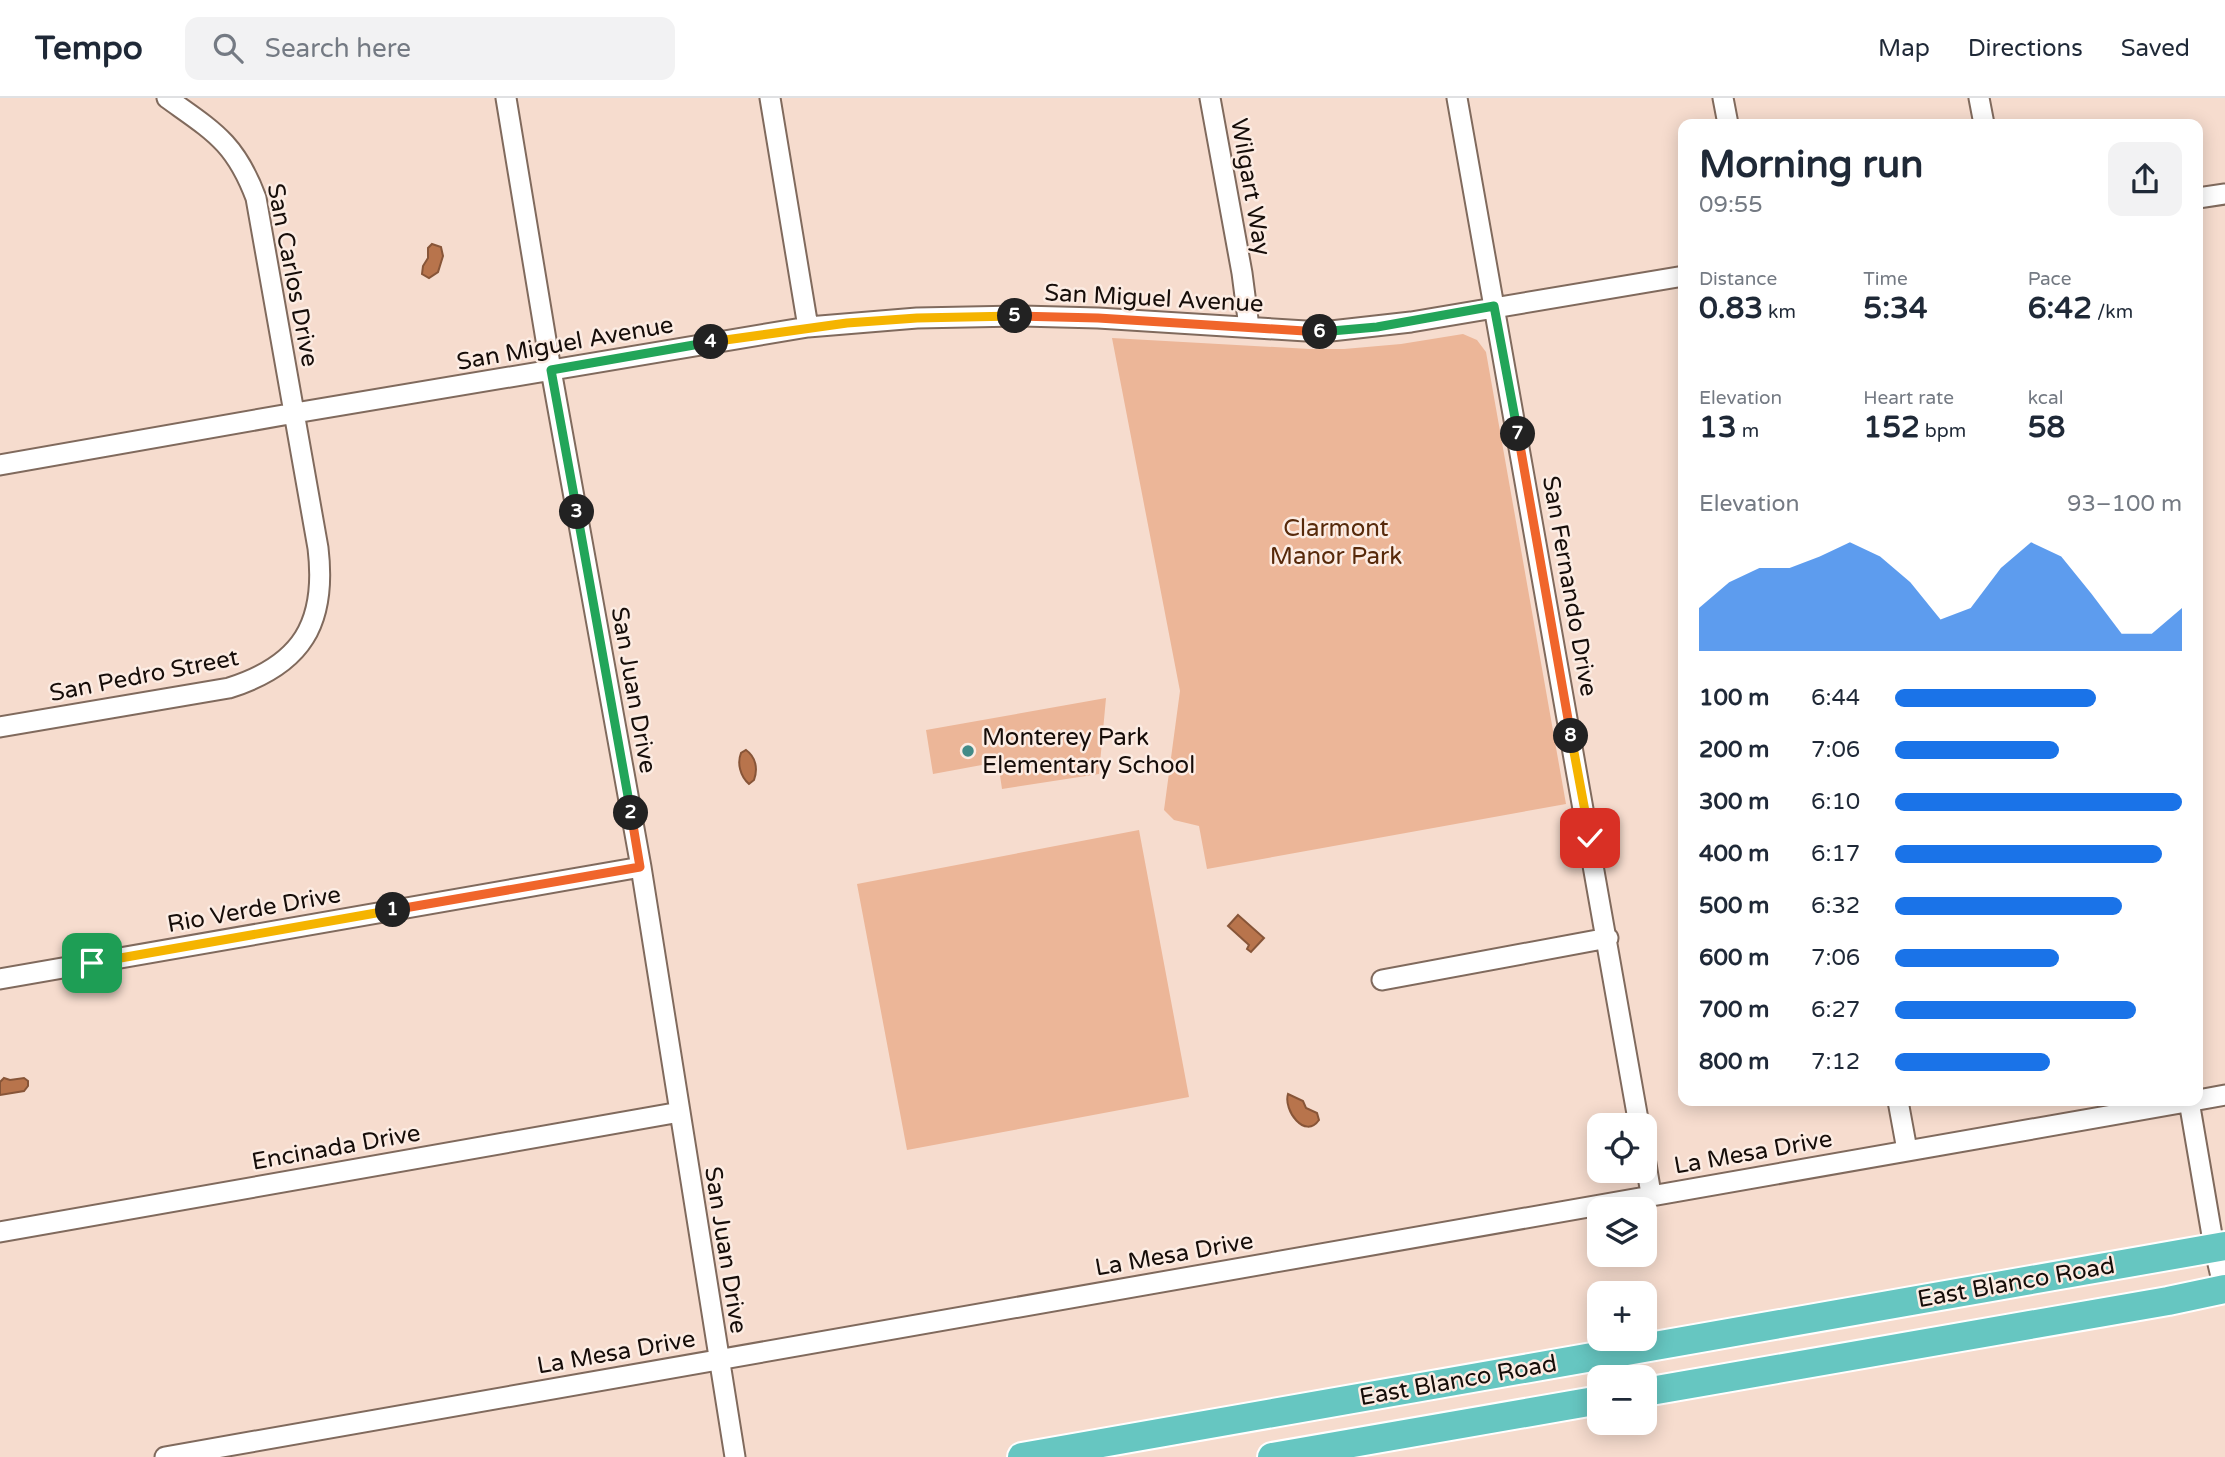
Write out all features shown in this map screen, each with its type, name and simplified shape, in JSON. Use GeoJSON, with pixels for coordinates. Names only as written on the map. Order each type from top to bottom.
{"type":"FeatureCollection","features":[{"type":"Feature","properties":{"kind":"highway","name":"East Blanco Road"},"geometry":{"type":"LineString","coordinates":[[1022,1457],[2219,1246]]}},
{"type":"Feature","properties":{"kind":"highway","name":"East Blanco Road"},"geometry":{"type":"LineString","coordinates":[[1657,1390],[2224,1289]]}},
{"type":"Feature","properties":{"kind":"highway","name":"East Blanco Road"},"geometry":{"type":"LineString","coordinates":[[1272,1457],[1587,1402]]}},
{"type":"Feature","properties":{"kind":"street","name":"San Carlos Drive"},"geometry":{"type":"LineString","coordinates":[[167,98],[221,138],[247,173],[263,230],[295,413]]}},
{"type":"Feature","properties":{"kind":"street","name":"San Juan Drive"},"geometry":{"type":"LineString","coordinates":[[506,98],[551,370],[640,867],[735,1457]]}},
{"type":"Feature","properties":{"kind":"street"},"geometry":{"type":"LineString","coordinates":[[771,98],[807,327]]}},
{"type":"Feature","properties":{"kind":"street","name":"Wilgart Way"},"geometry":{"type":"LineString","coordinates":[[1210,98],[1240,259],[1249,327]]}},
{"type":"Feature","properties":{"kind":"street","name":"San Fernando Drive"},"geometry":{"type":"LineString","coordinates":[[1457,98],[1637,1113]]}},
{"type":"Feature","properties":{"kind":"street"},"geometry":{"type":"LineString","coordinates":[[1723,98],[1727,119]]}},
{"type":"Feature","properties":{"kind":"street"},"geometry":{"type":"LineString","coordinates":[[1979,98],[1983,119]]}},
{"type":"Feature","properties":{"kind":"street"},"geometry":{"type":"LineString","coordinates":[[2203,197],[2225,194]]}},
{"type":"Feature","properties":{"kind":"street","name":"San Miguel Avenue"},"geometry":{"type":"LineString","coordinates":[[0,466],[295,413],[807,327],[917,318],[1009,316],[1098,318],[1322,332],[1377,327],[1678,277]]}},
{"type":"Feature","properties":{"kind":"street","name":"San Pedro Street"},"geometry":{"type":"LineString","coordinates":[[0,727],[229,688],[254,680],[292,654],[314,619],[320,597],[321,573],[295,413]]}},
{"type":"Feature","properties":{"kind":"street","name":"Rio Verde Drive"},"geometry":{"type":"LineString","coordinates":[[0,979],[640,867]]}},
{"type":"Feature","properties":{"kind":"street"},"geometry":{"type":"LineString","coordinates":[[1382,980],[1608,938]]}},
{"type":"Feature","properties":{"kind":"street"},"geometry":{"type":"LineString","coordinates":[[2203,1099],[2225,1095]]}},
{"type":"Feature","properties":{"kind":"street"},"geometry":{"type":"LineString","coordinates":[[1899,1106],[1907,1150]]}},
{"type":"Feature","properties":{"kind":"street","name":"La Mesa Drive"},"geometry":{"type":"LineString","coordinates":[[165,1457],[2162,1106]]}},
{"type":"Feature","properties":{"kind":"street"},"geometry":{"type":"LineString","coordinates":[[2192,1106],[2219,1246],[2224,1289]]}},
{"type":"Feature","properties":{"kind":"street","name":"Encinada Drive"},"geometry":{"type":"LineString","coordinates":[[0,1232],[680,1112]]}},
{"type":"Feature","properties":{"kind":"street"},"geometry":{"type":"LineString","coordinates":[[1649,1183],[1651,1194]]}},
{"type":"Feature","properties":{"kind":"green space","name":"Clarmont Manor Park"},"geometry":{"type":"Polygon","coordinates":[[[1463,334],[1477,340],[1486,352],[1566,804],[1207,869],[1199,826],[1174,820],[1164,810],[1180,691],[1112,338],[1344,349],[1401,344],[1463,334]]]}},
{"type":"Feature","properties":{"kind":"green space"},"geometry":{"type":"Polygon","coordinates":[[[1106,698],[1099,774],[1002,789],[998,762],[933,774],[926,730],[1106,698]]]}},
{"type":"Feature","properties":{"kind":"green space"},"geometry":{"type":"Polygon","coordinates":[[[1139,830],[1189,1097],[907,1150],[857,884],[1139,830]]]}},
{"type":"Feature","properties":{"kind":"shaded area"},"geometry":{"type":"Polygon","coordinates":[[[432,244],[441,247],[443,256],[438,272],[429,278],[422,274],[428,258],[428,248],[432,244]]]}},
{"type":"Feature","properties":{"kind":"shaded area"},"geometry":{"type":"Polygon","coordinates":[[[746,750],[752,756],[756,768],[754,780],[749,784],[739,765],[741,753],[746,750]]]}},
{"type":"Feature","properties":{"kind":"shaded area"},"geometry":{"type":"Polygon","coordinates":[[[1238,915],[1264,938],[1251,952],[1247,949],[1249,945],[1228,926],[1238,915]]]}},
{"type":"Feature","properties":{"kind":"shaded area"},"geometry":{"type":"Polygon","coordinates":[[[4,1078],[24,1078],[28,1081],[28,1086],[24,1091],[0,1095],[0,1082],[4,1078]]]}},
{"type":"Feature","properties":{"kind":"shaded area"},"geometry":{"type":"Polygon","coordinates":[[[1288,1094],[1303,1101],[1306,1108],[1317,1113],[1319,1120],[1308,1127],[1296,1120],[1289,1108],[1288,1094]]]}},
{"type":"Feature","properties":{"kind":"place","name":"Monterey Park Elementary School"},"geometry":{"type":"Point","coordinates":[968,751]}},
{"type":"Feature","properties":{"kind":"route"},"geometry":{"type":"LineString","coordinates":[[92,963],[640,867],[551,370],[764,333],[847,323],[917,318],[1022,316],[1322,332],[1411,322],[1494,306],[1590,838]]}}]}
